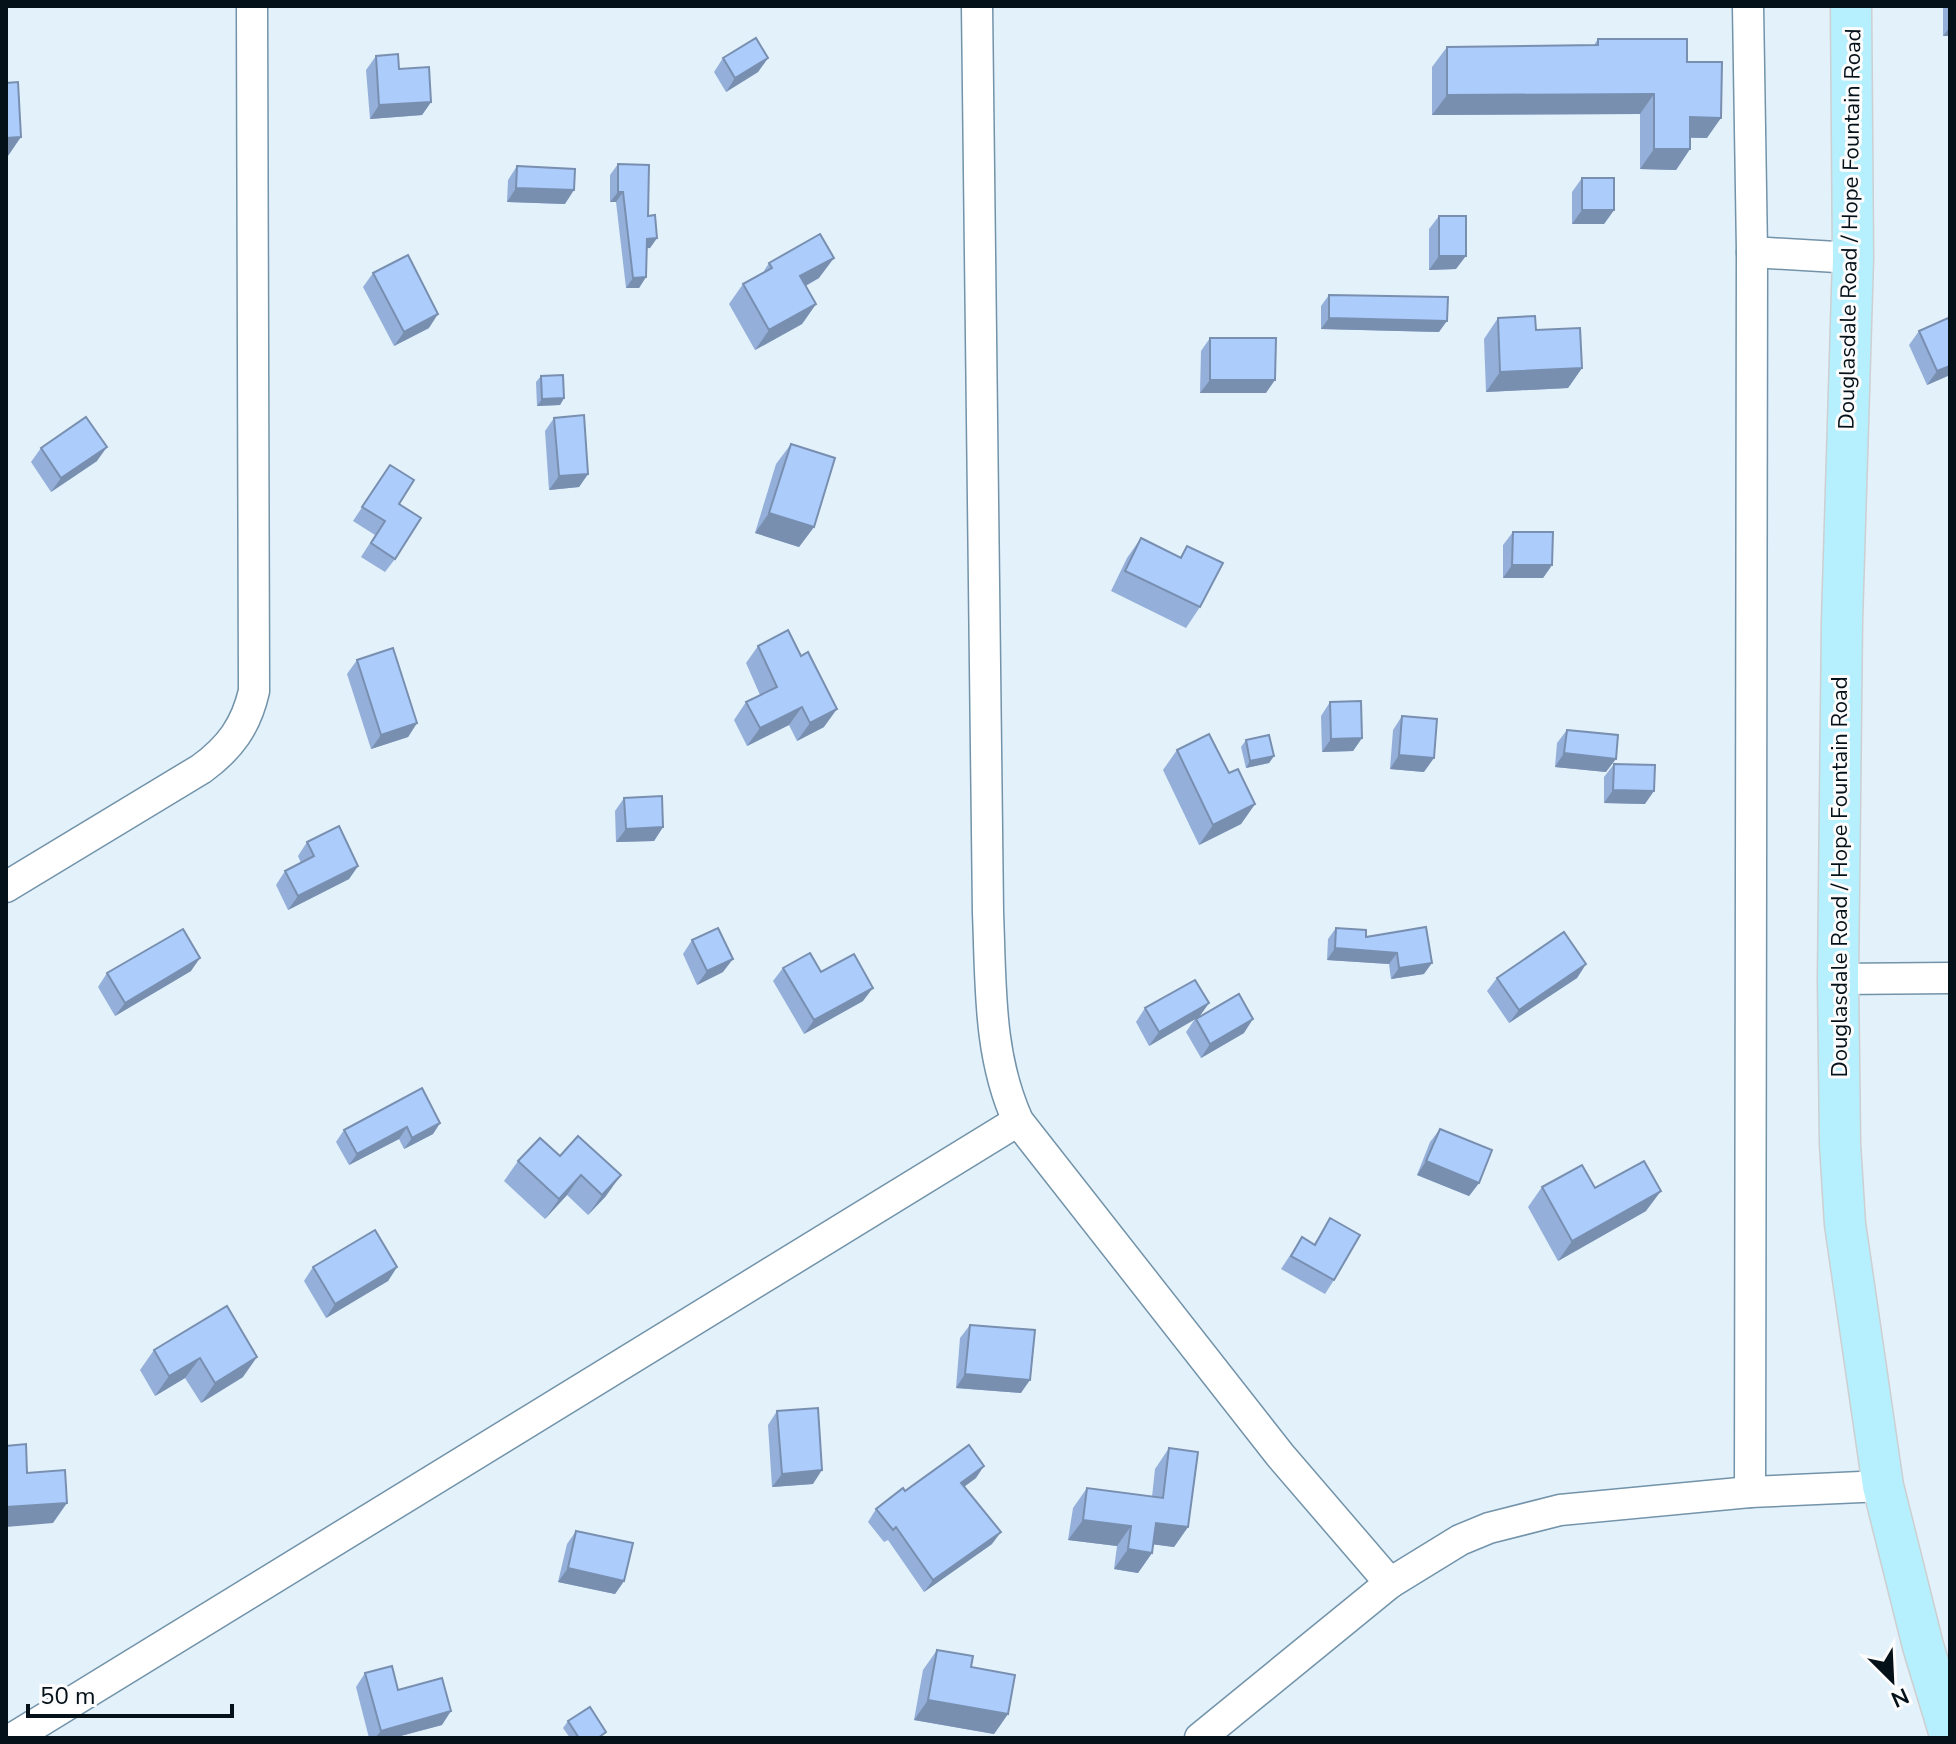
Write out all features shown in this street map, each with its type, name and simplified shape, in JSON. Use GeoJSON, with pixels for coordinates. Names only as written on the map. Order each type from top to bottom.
{"type":"FeatureCollection","features":[{"type":"Feature","properties":{"kind":"main road","name":"Douglasdale Road / Hope Fountain Road"},"geometry":{"type":"LineString","coordinates":[[1851,6],[1853,258],[1842,621],[1838,979],[1840,1144],[1845,1224],[1883,1486],[1923,1646],[1950,1735]]}},
{"type":"Feature","properties":{"kind":"street"},"geometry":{"type":"LineString","coordinates":[[6,887],[201,769],[222,754],[249,714],[254,691],[252,6]]}},
{"type":"Feature","properties":{"kind":"street"},"geometry":{"type":"LineString","coordinates":[[977,6],[988,913],[995,1047],[1000,1074],[1018,1121],[1280,1455],[1390,1583]]}},
{"type":"Feature","properties":{"kind":"street"},"geometry":{"type":"LineString","coordinates":[[1748,6],[1752,252],[1750,1492]]}},
{"type":"Feature","properties":{"kind":"street"},"geometry":{"type":"LineString","coordinates":[[1752,252],[1853,258]]}},
{"type":"Feature","properties":{"kind":"street"},"geometry":{"type":"LineString","coordinates":[[1838,979],[1950,978]]}},
{"type":"Feature","properties":{"kind":"street"},"geometry":{"type":"LineString","coordinates":[[13,1738],[1018,1121]]}},
{"type":"Feature","properties":{"kind":"street"},"geometry":{"type":"LineString","coordinates":[[1200,1738],[1390,1583],[1460,1540],[1514,1520],[1560,1510],[1750,1492],[1883,1486]]}},
{"type":"Feature","properties":{"kind":"building"},"geometry":{"type":"Polygon","coordinates":[[[756,38],[768,58],[735,78],[723,58],[756,38]]]}},
{"type":"Feature","properties":{"kind":"building"},"geometry":{"type":"Polygon","coordinates":[[[1598,39],[1687,39],[1687,62],[1722,62],[1721,118],[1690,117],[1690,149],[1654,149],[1654,94],[1447,95],[1447,47],[1598,45],[1598,39]]]}},
{"type":"Feature","properties":{"kind":"building"},"geometry":{"type":"Polygon","coordinates":[[[398,54],[399,69],[429,67],[431,102],[379,105],[376,56],[398,54]]]}},
{"type":"Feature","properties":{"kind":"building"},"geometry":{"type":"Polygon","coordinates":[[[18,82],[21,137],[6,138],[6,83],[18,82]]]}},
{"type":"Feature","properties":{"kind":"building"},"geometry":{"type":"Polygon","coordinates":[[[618,164],[649,165],[648,216],[655,215],[657,238],[647,239],[646,277],[633,278],[623,192],[618,192],[618,164]]]}},
{"type":"Feature","properties":{"kind":"building"},"geometry":{"type":"Polygon","coordinates":[[[517,166],[575,169],[574,190],[516,188],[517,166]]]}},
{"type":"Feature","properties":{"kind":"building"},"geometry":{"type":"Polygon","coordinates":[[[1582,178],[1614,178],[1614,210],[1582,210],[1582,178]]]}},
{"type":"Feature","properties":{"kind":"building"},"geometry":{"type":"Polygon","coordinates":[[[1439,216],[1466,216],[1466,256],[1439,256],[1439,216]]]}},
{"type":"Feature","properties":{"kind":"building"},"geometry":{"type":"Polygon","coordinates":[[[820,234],[834,258],[800,276],[816,304],[769,330],[743,284],[772,268],[769,263],[820,234]]]}},
{"type":"Feature","properties":{"kind":"building"},"geometry":{"type":"Polygon","coordinates":[[[408,255],[438,314],[404,332],[373,273],[408,255]]]}},
{"type":"Feature","properties":{"kind":"building"},"geometry":{"type":"Polygon","coordinates":[[[1329,295],[1448,297],[1447,321],[1329,318],[1329,295]]]}},
{"type":"Feature","properties":{"kind":"building"},"geometry":{"type":"Polygon","coordinates":[[[1535,316],[1536,330],[1580,328],[1582,368],[1500,372],[1498,318],[1535,316]]]}},
{"type":"Feature","properties":{"kind":"building"},"geometry":{"type":"Polygon","coordinates":[[[1948,318],[1950,366],[1937,371],[1919,331],[1948,318]]]}},
{"type":"Feature","properties":{"kind":"building"},"geometry":{"type":"Polygon","coordinates":[[[1210,338],[1276,338],[1275,380],[1210,380],[1210,338]]]}},
{"type":"Feature","properties":{"kind":"building"},"geometry":{"type":"Polygon","coordinates":[[[563,375],[564,398],[542,399],[541,376],[563,375]]]}},
{"type":"Feature","properties":{"kind":"building"},"geometry":{"type":"Polygon","coordinates":[[[584,415],[588,474],[559,476],[554,418],[584,415]]]}},
{"type":"Feature","properties":{"kind":"building"},"geometry":{"type":"Polygon","coordinates":[[[86,417],[107,447],[61,478],[41,448],[86,417]]]}},
{"type":"Feature","properties":{"kind":"building"},"geometry":{"type":"Polygon","coordinates":[[[791,444],[835,458],[814,527],[769,513],[791,444]]]}},
{"type":"Feature","properties":{"kind":"building"},"geometry":{"type":"Polygon","coordinates":[[[390,465],[414,480],[399,504],[421,518],[395,559],[371,543],[385,521],[362,507],[390,465]]]}},
{"type":"Feature","properties":{"kind":"building"},"geometry":{"type":"Polygon","coordinates":[[[1513,532],[1553,532],[1552,565],[1512,565],[1513,532]]]}},
{"type":"Feature","properties":{"kind":"building"},"geometry":{"type":"Polygon","coordinates":[[[1141,538],[1181,558],[1187,546],[1223,563],[1200,607],[1125,571],[1141,538]]]}},
{"type":"Feature","properties":{"kind":"building"},"geometry":{"type":"Polygon","coordinates":[[[788,630],[801,656],[808,652],[837,709],[810,723],[802,707],[760,728],[746,702],[777,687],[758,646],[788,630]]]}},
{"type":"Feature","properties":{"kind":"building"},"geometry":{"type":"Polygon","coordinates":[[[393,648],[417,723],[381,735],[357,660],[393,648]]]}},
{"type":"Feature","properties":{"kind":"building"},"geometry":{"type":"Polygon","coordinates":[[[1361,701],[1362,738],[1331,739],[1330,702],[1361,701]]]}},
{"type":"Feature","properties":{"kind":"building"},"geometry":{"type":"Polygon","coordinates":[[[1402,716],[1437,719],[1434,758],[1399,755],[1402,716]]]}},
{"type":"Feature","properties":{"kind":"building"},"geometry":{"type":"Polygon","coordinates":[[[1567,730],[1618,735],[1616,759],[1564,753],[1567,730]]]}},
{"type":"Feature","properties":{"kind":"building"},"geometry":{"type":"Polygon","coordinates":[[[1209,734],[1229,773],[1238,769],[1255,804],[1213,825],[1177,750],[1209,734]]]}},
{"type":"Feature","properties":{"kind":"building"},"geometry":{"type":"Polygon","coordinates":[[[1269,735],[1274,756],[1250,761],[1246,740],[1269,735]]]}},
{"type":"Feature","properties":{"kind":"building"},"geometry":{"type":"Polygon","coordinates":[[[1614,764],[1655,765],[1654,791],[1613,790],[1614,764]]]}},
{"type":"Feature","properties":{"kind":"building"},"geometry":{"type":"Polygon","coordinates":[[[662,796],[663,827],[626,829],[624,798],[662,796]]]}},
{"type":"Feature","properties":{"kind":"building"},"geometry":{"type":"Polygon","coordinates":[[[339,826],[358,866],[298,896],[285,871],[314,856],[307,842],[339,826]]]}},
{"type":"Feature","properties":{"kind":"building"},"geometry":{"type":"Polygon","coordinates":[[[1426,927],[1432,963],[1399,968],[1397,953],[1335,948],[1336,928],[1366,930],[1366,937],[1426,927]]]}},
{"type":"Feature","properties":{"kind":"building"},"geometry":{"type":"Polygon","coordinates":[[[718,928],[733,959],[707,971],[692,940],[718,928]]]}},
{"type":"Feature","properties":{"kind":"building"},"geometry":{"type":"Polygon","coordinates":[[[183,929],[200,958],[125,1003],[107,973],[183,929]]]}},
{"type":"Feature","properties":{"kind":"building"},"geometry":{"type":"Polygon","coordinates":[[[1564,932],[1586,964],[1519,1010],[1497,978],[1564,932]]]}},
{"type":"Feature","properties":{"kind":"building"},"geometry":{"type":"Polygon","coordinates":[[[810,953],[821,972],[854,954],[873,988],[814,1020],[783,968],[810,953]]]}},
{"type":"Feature","properties":{"kind":"building"},"geometry":{"type":"Polygon","coordinates":[[[1195,980],[1209,1003],[1159,1032],[1145,1008],[1195,980]]]}},
{"type":"Feature","properties":{"kind":"building"},"geometry":{"type":"Polygon","coordinates":[[[1239,994],[1253,1019],[1210,1044],[1196,1019],[1239,994]]]}},
{"type":"Feature","properties":{"kind":"building"},"geometry":{"type":"Polygon","coordinates":[[[422,1088],[440,1123],[412,1138],[407,1127],[357,1154],[344,1130],[422,1088]]]}},
{"type":"Feature","properties":{"kind":"building"},"geometry":{"type":"Polygon","coordinates":[[[1440,1129],[1492,1150],[1479,1183],[1426,1161],[1440,1129]]]}},
{"type":"Feature","properties":{"kind":"building"},"geometry":{"type":"Polygon","coordinates":[[[578,1136],[621,1175],[602,1195],[581,1175],[559,1199],[518,1161],[540,1138],[560,1156],[578,1136]]]}},
{"type":"Feature","properties":{"kind":"building"},"geometry":{"type":"Polygon","coordinates":[[[1644,1161],[1661,1191],[1572,1241],[1542,1187],[1582,1165],[1595,1188],[1644,1161]]]}},
{"type":"Feature","properties":{"kind":"building"},"geometry":{"type":"Polygon","coordinates":[[[1330,1218],[1360,1235],[1334,1280],[1291,1256],[1302,1237],[1315,1245],[1330,1218]]]}},
{"type":"Feature","properties":{"kind":"building"},"geometry":{"type":"Polygon","coordinates":[[[375,1230],[397,1267],[335,1304],[313,1267],[375,1230]]]}},
{"type":"Feature","properties":{"kind":"building"},"geometry":{"type":"Polygon","coordinates":[[[227,1306],[257,1357],[215,1383],[200,1358],[169,1376],[154,1350],[227,1306]]]}},
{"type":"Feature","properties":{"kind":"building"},"geometry":{"type":"Polygon","coordinates":[[[970,1325],[1035,1330],[1030,1380],[965,1374],[970,1325]]]}},
{"type":"Feature","properties":{"kind":"building"},"geometry":{"type":"Polygon","coordinates":[[[818,1408],[822,1470],[782,1474],[777,1411],[818,1408]]]}},
{"type":"Feature","properties":{"kind":"building"},"geometry":{"type":"Polygon","coordinates":[[[26,1444],[27,1473],[65,1470],[67,1503],[6,1507],[6,1446],[26,1444]]]}},
{"type":"Feature","properties":{"kind":"building"},"geometry":{"type":"Polygon","coordinates":[[[969,1445],[984,1466],[961,1483],[1001,1532],[933,1580],[896,1527],[893,1530],[876,1509],[969,1445]]]}},
{"type":"Feature","properties":{"kind":"building"},"geometry":{"type":"Polygon","coordinates":[[[1169,1448],[1198,1452],[1188,1527],[1156,1523],[1152,1553],[1128,1549],[1131,1526],[1083,1520],[1087,1488],[1163,1498],[1169,1448]]]}},
{"type":"Feature","properties":{"kind":"building"},"geometry":{"type":"Polygon","coordinates":[[[576,1531],[633,1543],[624,1581],[568,1568],[576,1531]]]}},
{"type":"Feature","properties":{"kind":"building"},"geometry":{"type":"Polygon","coordinates":[[[937,1650],[973,1656],[971,1667],[1015,1675],[1008,1714],[928,1700],[937,1650]]]}},
{"type":"Feature","properties":{"kind":"building"},"geometry":{"type":"Polygon","coordinates":[[[392,1666],[398,1690],[442,1678],[451,1711],[381,1731],[365,1673],[392,1666]]]}},
{"type":"Feature","properties":{"kind":"building"},"geometry":{"type":"Polygon","coordinates":[[[590,1707],[606,1732],[598,1738],[579,1738],[568,1721],[590,1707]]]}}]}
